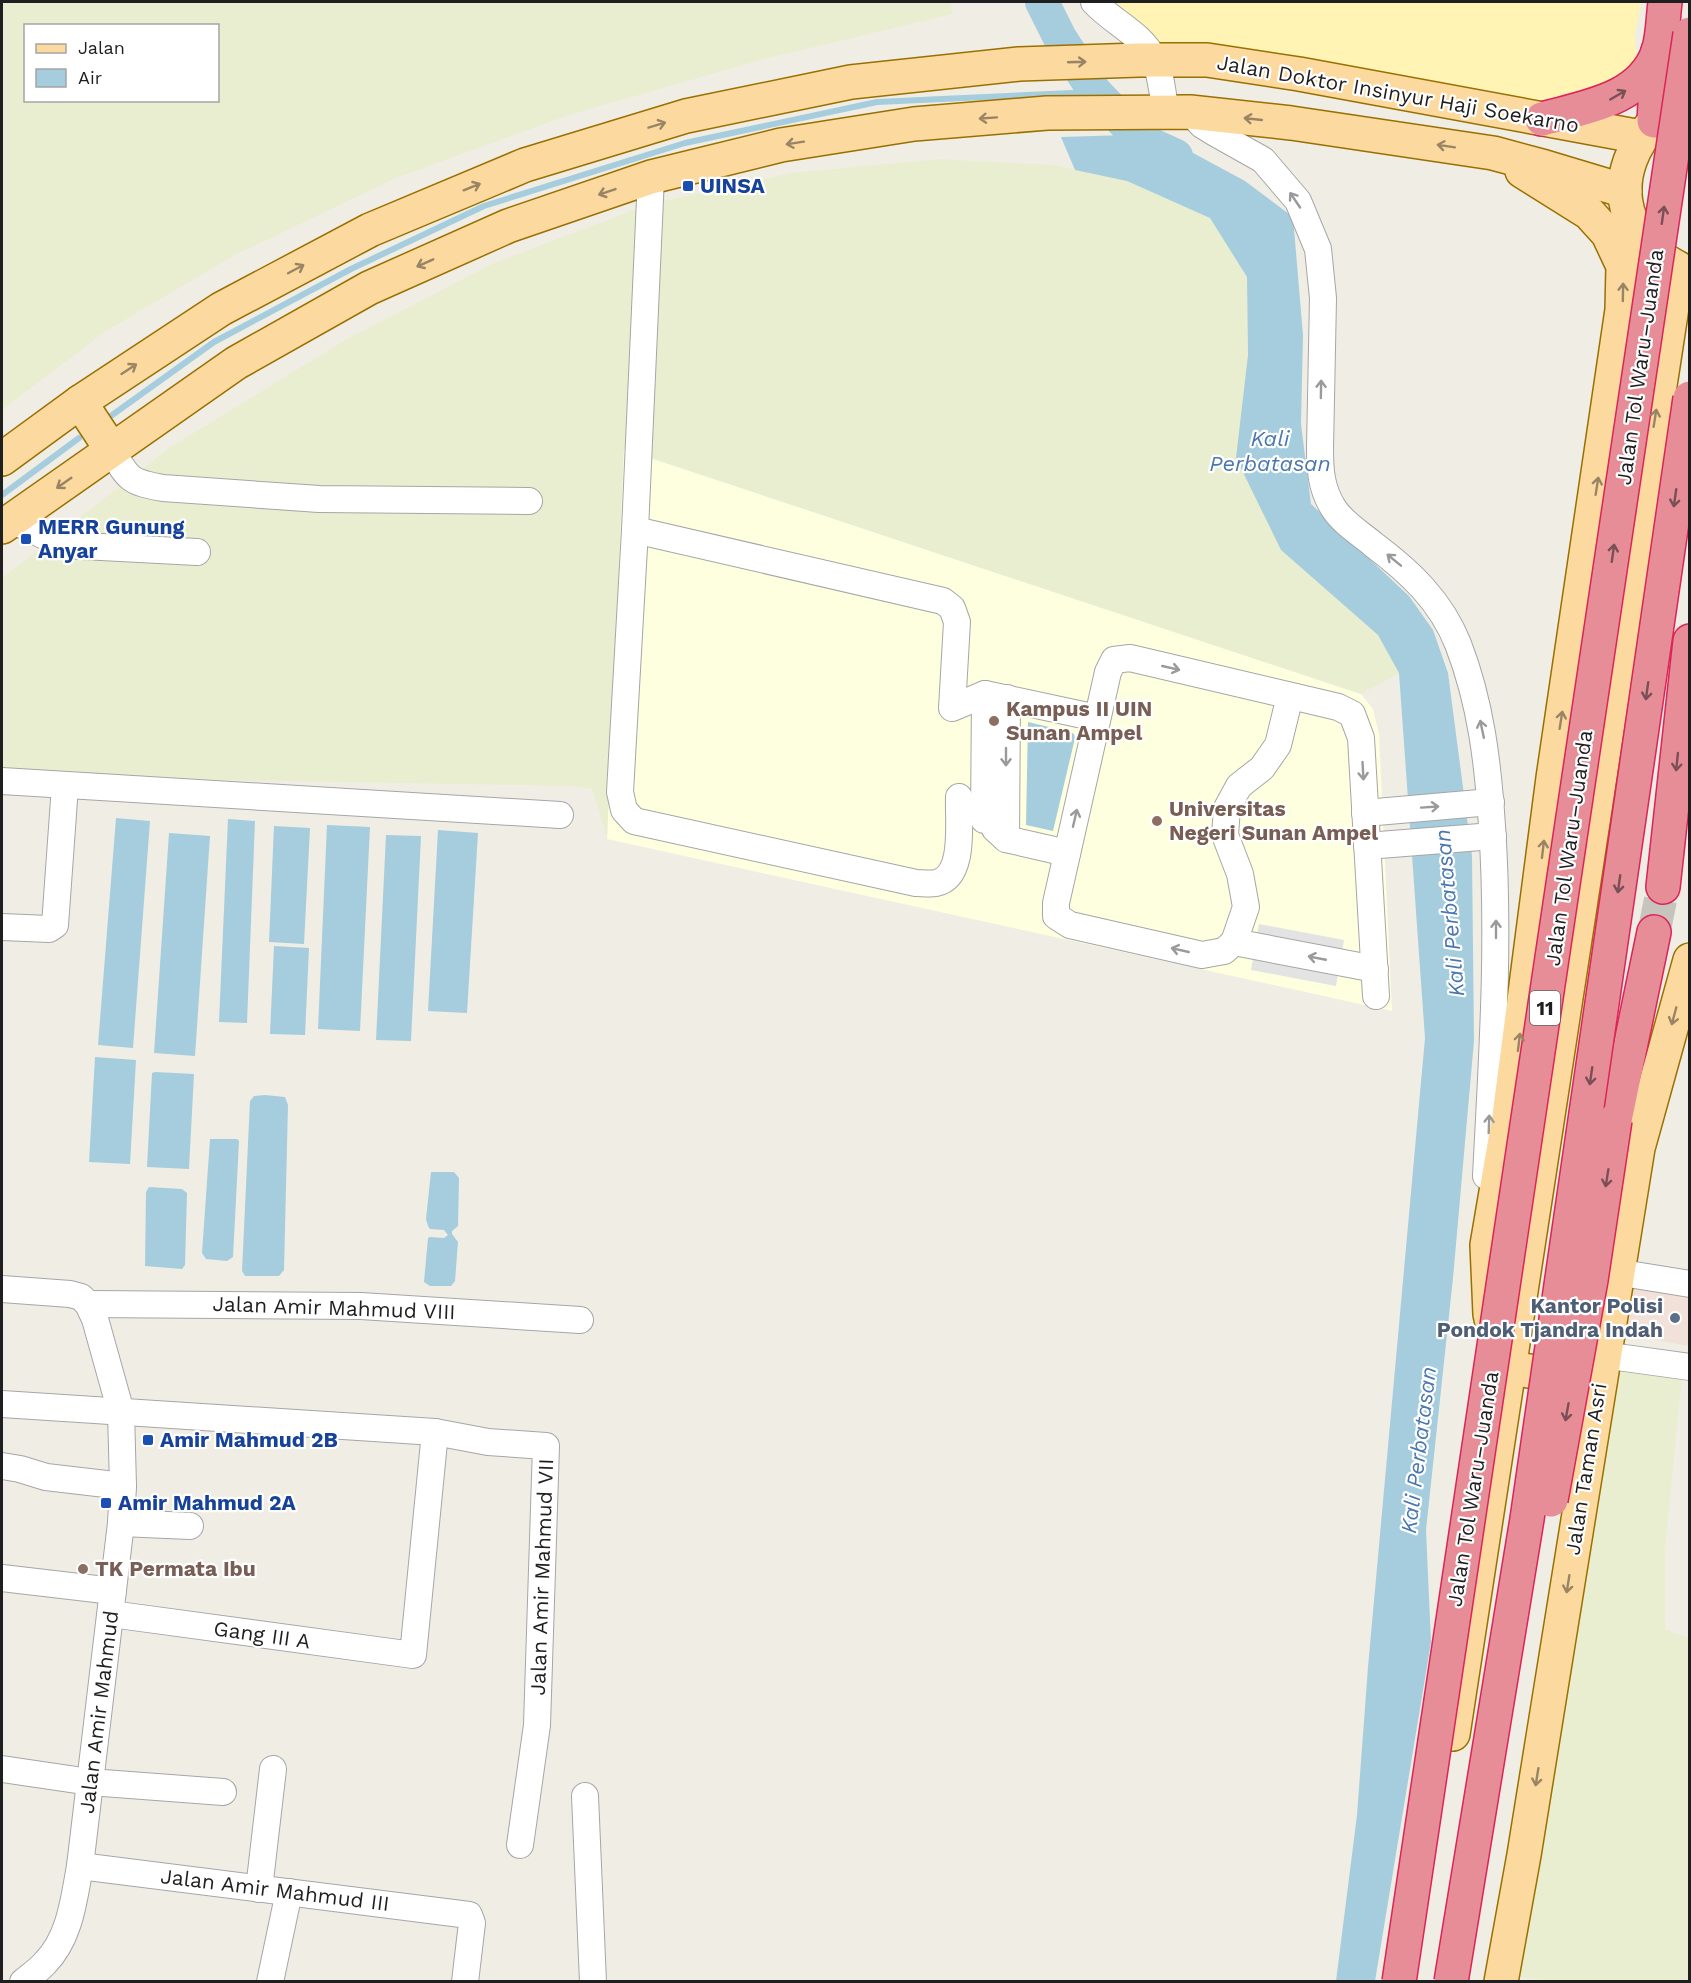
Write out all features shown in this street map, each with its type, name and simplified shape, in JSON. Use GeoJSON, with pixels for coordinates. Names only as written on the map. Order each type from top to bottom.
{"type":"FeatureCollection","features":[{"type":"Feature","properties":{"kind":"highway"},"geometry":{"type":"LineString","coordinates":[[1648,129],[1665,2]]}},
{"type":"Feature","properties":{"kind":"highway","name":"Jalan Tol Waru–Juanda"},"geometry":{"type":"LineString","coordinates":[[1399,1982],[1689,34]]}},
{"type":"Feature","properties":{"kind":"highway"},"geometry":{"type":"LineString","coordinates":[[1551,120],[1611,99],[1636,84],[1651,67],[1658,51]]}},
{"type":"Feature","properties":{"kind":"highway"},"geometry":{"type":"LineString","coordinates":[[1451,1982],[1529,1508],[1689,398]]}},
{"type":"Feature","properties":{"kind":"highway"},"geometry":{"type":"LineString","coordinates":[[1663,887],[1689,641]]}},
{"type":"Feature","properties":{"kind":"highway"},"geometry":{"type":"LineString","coordinates":[[1491,1744],[1507,1715],[1512,1700],[1543,1548],[1591,1280],[1616,1120],[1654,932]]}},
{"type":"Feature","properties":{"kind":"main road","name":"Jalan Doktor Insinyur Haji Soekarno"},"geometry":{"type":"LineString","coordinates":[[2,459],[80,402],[221,309],[370,230],[525,165],[686,116],[851,82],[1019,64],[1208,60],[1288,72],[1551,120],[1648,129]]}},
{"type":"Feature","properties":{"kind":"main road"},"geometry":{"type":"LineString","coordinates":[[1414,1982],[1508,1368],[1684,269],[1654,252],[1635,229],[1628,210],[1625,191],[1628,162],[1648,129],[1673,109],[1689,104]]}},
{"type":"Feature","properties":{"kind":"main road","name":"Jalan Doktor Insinyur Haji Soekarno"},"geometry":{"type":"LineString","coordinates":[[7,524],[236,363],[369,288],[508,226],[651,177],[781,145],[914,123],[1047,113],[1170,113],[1291,123],[1493,153],[1545,166],[1625,191]]}},
{"type":"Feature","properties":{"kind":"main road"},"geometry":{"type":"LineString","coordinates":[[1545,166],[1563,157],[1569,138],[1567,131],[1551,120]]}},
{"type":"Feature","properties":{"kind":"main road"},"geometry":{"type":"LineString","coordinates":[[1493,153],[1588,213],[1608,234],[1623,266],[1622,310],[1616,360],[1552,778],[1509,1116],[1487,1245],[1490,1314],[1498,1355],[1508,1368]]}},
{"type":"Feature","properties":{"kind":"main road"},"geometry":{"type":"LineString","coordinates":[[80,402],[111,449]]}},
{"type":"Feature","properties":{"kind":"main road","name":"Jalan Taman Asri"},"geometry":{"type":"LineString","coordinates":[[1501,1982],[1528,1832],[1616,1272],[1642,1128],[1689,960]]}},
{"type":"Feature","properties":{"kind":"main road"},"geometry":{"type":"LineString","coordinates":[[1508,1368],[1601,1368]]}},
{"type":"Feature","properties":{"kind":"street"},"geometry":{"type":"LineString","coordinates":[[1094,2],[1143,43],[1147,60],[1170,113],[1202,125],[1263,160],[1298,201],[1318,249],[1323,298],[1320,471],[1324,490],[1341,517],[1401,565],[1442,611],[1468,671],[1483,729],[1484,836],[1497,930],[1485,1202],[1487,1245]]}},
{"type":"Feature","properties":{"kind":"street"},"geometry":{"type":"LineString","coordinates":[[651,177],[620,792],[624,810],[634,821],[916,883],[937,883],[950,875],[957,861],[958,797],[1006,839],[1067,853]]}},
{"type":"Feature","properties":{"kind":"street"},"geometry":{"type":"LineString","coordinates":[[111,449],[126,475],[142,484],[163,488],[319,499],[529,501]]}},
{"type":"Feature","properties":{"kind":"street"},"geometry":{"type":"LineString","coordinates":[[7,524],[63,545],[197,552]]}},
{"type":"Feature","properties":{"kind":"street"},"geometry":{"type":"LineString","coordinates":[[635,530],[943,601],[952,608],[957,622],[952,708],[996,696],[1097,718]]}},
{"type":"Feature","properties":{"kind":"street"},"geometry":{"type":"LineString","coordinates":[[1290,696],[1278,745],[1262,768],[1239,786],[1227,808],[1225,835],[1240,874],[1246,907],[1234,942],[1224,951],[1202,955],[1070,925],[1056,916],[1056,903],[1097,718],[1108,672],[1114,660],[1130,658],[1338,707],[1352,714],[1361,738],[1377,812],[1379,845],[1376,996]]}},
{"type":"Feature","properties":{"kind":"street"},"geometry":{"type":"LineString","coordinates":[[984,820],[996,696]]}},
{"type":"Feature","properties":{"kind":"street"},"geometry":{"type":"LineString","coordinates":[[996,696],[1006,839]]}},
{"type":"Feature","properties":{"kind":"street"},"geometry":{"type":"LineString","coordinates":[[2,782],[560,815]]}},
{"type":"Feature","properties":{"kind":"street"},"geometry":{"type":"LineString","coordinates":[[2,927],[50,929],[55,925],[65,786]]}},
{"type":"Feature","properties":{"kind":"street"},"geometry":{"type":"LineString","coordinates":[[1377,812],[1482,803]]}},
{"type":"Feature","properties":{"kind":"street"},"geometry":{"type":"LineString","coordinates":[[1379,845],[1484,836]]}},
{"type":"Feature","properties":{"kind":"street"},"geometry":{"type":"LineString","coordinates":[[1234,942],[1375,969]]}},
{"type":"Feature","properties":{"kind":"street"},"geometry":{"type":"LineString","coordinates":[[1616,1272],[1689,1284]]}},
{"type":"Feature","properties":{"kind":"street"},"geometry":{"type":"LineString","coordinates":[[2,1289],[70,1294],[81,1297],[88,1304]]}},
{"type":"Feature","properties":{"kind":"street","name":"Jalan Amir Mahmud VIII"},"geometry":{"type":"LineString","coordinates":[[88,1304],[361,1306],[580,1320]]}},
{"type":"Feature","properties":{"kind":"street","name":"Jalan Amir Mahmud"},"geometry":{"type":"LineString","coordinates":[[23,1982],[46,1963],[54,1951],[68,1922],[80,1866],[121,1523],[123,1486],[121,1412],[95,1319],[88,1304]]}},
{"type":"Feature","properties":{"kind":"street"},"geometry":{"type":"LineString","coordinates":[[1601,1368],[1689,1367]]}},
{"type":"Feature","properties":{"kind":"street","name":"Jalan Amir Mahmud VII"},"geometry":{"type":"LineString","coordinates":[[2,1404],[435,1432],[488,1442],[546,1446],[537,1725],[520,1845]]}},
{"type":"Feature","properties":{"kind":"street","name":"Gang III A"},"geometry":{"type":"LineString","coordinates":[[2,1578],[112,1602],[413,1655],[435,1432]]}},
{"type":"Feature","properties":{"kind":"street"},"geometry":{"type":"LineString","coordinates":[[2,1466],[46,1477],[123,1486]]}},
{"type":"Feature","properties":{"kind":"street"},"geometry":{"type":"LineString","coordinates":[[121,1523],[190,1526]]}},
{"type":"Feature","properties":{"kind":"street"},"geometry":{"type":"LineString","coordinates":[[2,1769],[90,1782],[223,1792]]}},
{"type":"Feature","properties":{"kind":"street"},"geometry":{"type":"LineString","coordinates":[[259,1889],[273,1769]]}},
{"type":"Feature","properties":{"kind":"street"},"geometry":{"type":"LineString","coordinates":[[585,1796],[593,1982]]}},
{"type":"Feature","properties":{"kind":"street","name":"Jalan Amir Mahmud III"},"geometry":{"type":"LineString","coordinates":[[80,1866],[469,1915],[472,1923],[465,1982]]}},
{"type":"Feature","properties":{"kind":"street"},"geometry":{"type":"LineString","coordinates":[[270,1982],[289,1892]]}},
{"type":"Feature","properties":{"kind":"shaded area"},"geometry":{"type":"Polygon","coordinates":[[[2,2],[950,2],[953,14],[764,59],[569,115],[396,178],[235,255],[106,331],[2,410],[2,2]]]}},
{"type":"Feature","properties":{"kind":"shaded area"},"geometry":{"type":"Polygon","coordinates":[[[941,159],[1053,165],[1127,181],[1210,217],[1247,277],[1248,355],[1281,550],[1378,635],[1399,673],[1361,694],[624,449],[607,839],[592,789],[574,786],[2,776],[2,578],[169,448],[347,339],[494,263],[650,204],[790,173],[941,159]]]}},
{"type":"Feature","properties":{"kind":"shaded area","name":"Kampus II UIN Sunan Ampel"},"geometry":{"type":"Polygon","coordinates":[[[623,449],[1361,694],[1373,709],[1379,734],[1392,1011],[607,839],[623,449]]]}},
{"type":"Feature","properties":{"kind":"shaded area"},"geometry":{"type":"Polygon","coordinates":[[[1259,924],[1344,940],[1336,986],[1251,970],[1259,924]]]}},
{"type":"Feature","properties":{"kind":"shaded area"},"geometry":{"type":"Polygon","coordinates":[[[1631,1282],[1689,1292],[1689,1346],[1622,1334],[1631,1282]]]}},
{"type":"Feature","properties":{"kind":"shaded area"},"geometry":{"type":"Polygon","coordinates":[[[1603,1355],[1683,1366],[1665,1550],[1665,1629],[1689,1638],[1689,1981],[1564,1982],[1502,1975],[1603,1355]]]}},
{"type":"Feature","properties":{"kind":"sand"},"geometry":{"type":"Polygon","coordinates":[[[1094,2],[1642,2],[1635,38],[1637,55],[1644,74],[1586,107],[1155,60],[1094,2]]]}},
{"type":"Feature","properties":{"kind":"water","name":"Kali Perbatasan"},"geometry":{"type":"Polygon","coordinates":[[[1158,134],[1245,181],[1293,217],[1303,335],[1301,424],[1311,504],[1409,596],[1433,630],[1448,673],[1472,856],[1474,1041],[1453,1278],[1426,1530],[1431,1642],[1375,1981],[1336,1981],[1357,1815],[1368,1667],[1425,1038],[1399,673],[1378,635],[1281,550],[1236,458],[1248,355],[1247,277],[1210,218],[1127,181],[1075,170],[1061,137],[1158,134]]]}},
{"type":"Feature","properties":{"kind":"water"},"geometry":{"type":"Polygon","coordinates":[[[1028,722],[1070,732],[1075,738],[1053,831],[1026,825],[1028,722]]]}},
{"type":"Feature","properties":{"kind":"water"},"geometry":{"type":"Polygon","coordinates":[[[116,818],[150,821],[133,1048],[98,1045],[116,818]]]}},
{"type":"Feature","properties":{"kind":"water"},"geometry":{"type":"Polygon","coordinates":[[[228,819],[255,821],[247,1023],[219,1022],[228,819]]]}},
{"type":"Feature","properties":{"kind":"water"},"geometry":{"type":"Polygon","coordinates":[[[327,825],[370,827],[360,1031],[318,1029],[327,825]]]}},
{"type":"Feature","properties":{"kind":"water"},"geometry":{"type":"Polygon","coordinates":[[[274,826],[310,828],[304,944],[269,942],[274,826]]]}},
{"type":"Feature","properties":{"kind":"water"},"geometry":{"type":"Polygon","coordinates":[[[438,830],[478,833],[467,1013],[428,1011],[438,830]]]}},
{"type":"Feature","properties":{"kind":"water"},"geometry":{"type":"Polygon","coordinates":[[[169,833],[210,836],[195,1056],[154,1053],[169,833]]]}},
{"type":"Feature","properties":{"kind":"water"},"geometry":{"type":"Polygon","coordinates":[[[386,835],[421,836],[411,1041],[376,1040],[386,835]]]}},
{"type":"Feature","properties":{"kind":"water"},"geometry":{"type":"Polygon","coordinates":[[[274,946],[309,948],[305,1035],[270,1034],[274,946]]]}},
{"type":"Feature","properties":{"kind":"water"},"geometry":{"type":"Polygon","coordinates":[[[95,1057],[136,1060],[130,1164],[89,1162],[95,1057]]]}},
{"type":"Feature","properties":{"kind":"water"},"geometry":{"type":"Polygon","coordinates":[[[152,1073],[194,1074],[189,1169],[147,1167],[152,1073]]]}},
{"type":"Feature","properties":{"kind":"water"},"geometry":{"type":"Polygon","coordinates":[[[254,1096],[285,1097],[288,1105],[284,1270],[279,1276],[245,1276],[242,1271],[250,1101],[254,1096]]]}},
{"type":"Feature","properties":{"kind":"water"},"geometry":{"type":"Polygon","coordinates":[[[210,1139],[237,1139],[239,1141],[233,1257],[227,1261],[206,1259],[202,1253],[210,1139]]]}},
{"type":"Feature","properties":{"kind":"water"},"geometry":{"type":"Polygon","coordinates":[[[431,1172],[454,1172],[459,1178],[458,1226],[452,1231],[458,1242],[455,1281],[451,1286],[430,1286],[424,1282],[428,1238],[444,1238],[448,1235],[444,1230],[430,1229],[426,1219],[431,1172]]]}},
{"type":"Feature","properties":{"kind":"water"},"geometry":{"type":"Polygon","coordinates":[[[149,1187],[182,1189],[187,1193],[185,1265],[182,1269],[145,1266],[146,1192],[149,1187]]]}},
{"type":"Feature","properties":{"kind":"waterway","name":"Kali Perbatasan"},"geometry":{"type":"LineString","coordinates":[[1042,2],[1060,38],[1095,92],[1141,140],[1176,156]]}},
{"type":"Feature","properties":{"kind":"waterway"},"geometry":{"type":"LineString","coordinates":[[108,418],[214,342],[351,269],[484,206],[685,143],[877,102],[1095,92]]}},
{"type":"Feature","properties":{"kind":"waterway"},"geometry":{"type":"LineString","coordinates":[[2,495],[79,438]]}},
{"type":"Feature","properties":{"kind":"tunnel"},"geometry":{"type":"LineString","coordinates":[[1654,932],[1663,887]]}},
{"type":"Feature","properties":{"kind":"place","name":"UINSA"},"geometry":{"type":"Point","coordinates":[688,186]}},
{"type":"Feature","properties":{"kind":"place","name":"MERR Gunung Anyar"},"geometry":{"type":"Point","coordinates":[26,539]}},
{"type":"Feature","properties":{"kind":"place","name":"Kampus II UIN Sunan Ampel"},"geometry":{"type":"Point","coordinates":[994,721]}},
{"type":"Feature","properties":{"kind":"place","name":"Universitas Negeri Sunan Ampel"},"geometry":{"type":"Point","coordinates":[1157,821]}},
{"type":"Feature","properties":{"kind":"place","name":"Kantor Polisi Pondok Tjandra Indah"},"geometry":{"type":"Point","coordinates":[1675,1318]}},
{"type":"Feature","properties":{"kind":"place","name":"Amir Mahmud 2B"},"geometry":{"type":"Point","coordinates":[148,1440]}},
{"type":"Feature","properties":{"kind":"place","name":"Amir Mahmud 2A"},"geometry":{"type":"Point","coordinates":[106,1503]}},
{"type":"Feature","properties":{"kind":"place","name":"TK Permata Ibu"},"geometry":{"type":"Point","coordinates":[83,1569]}}]}
